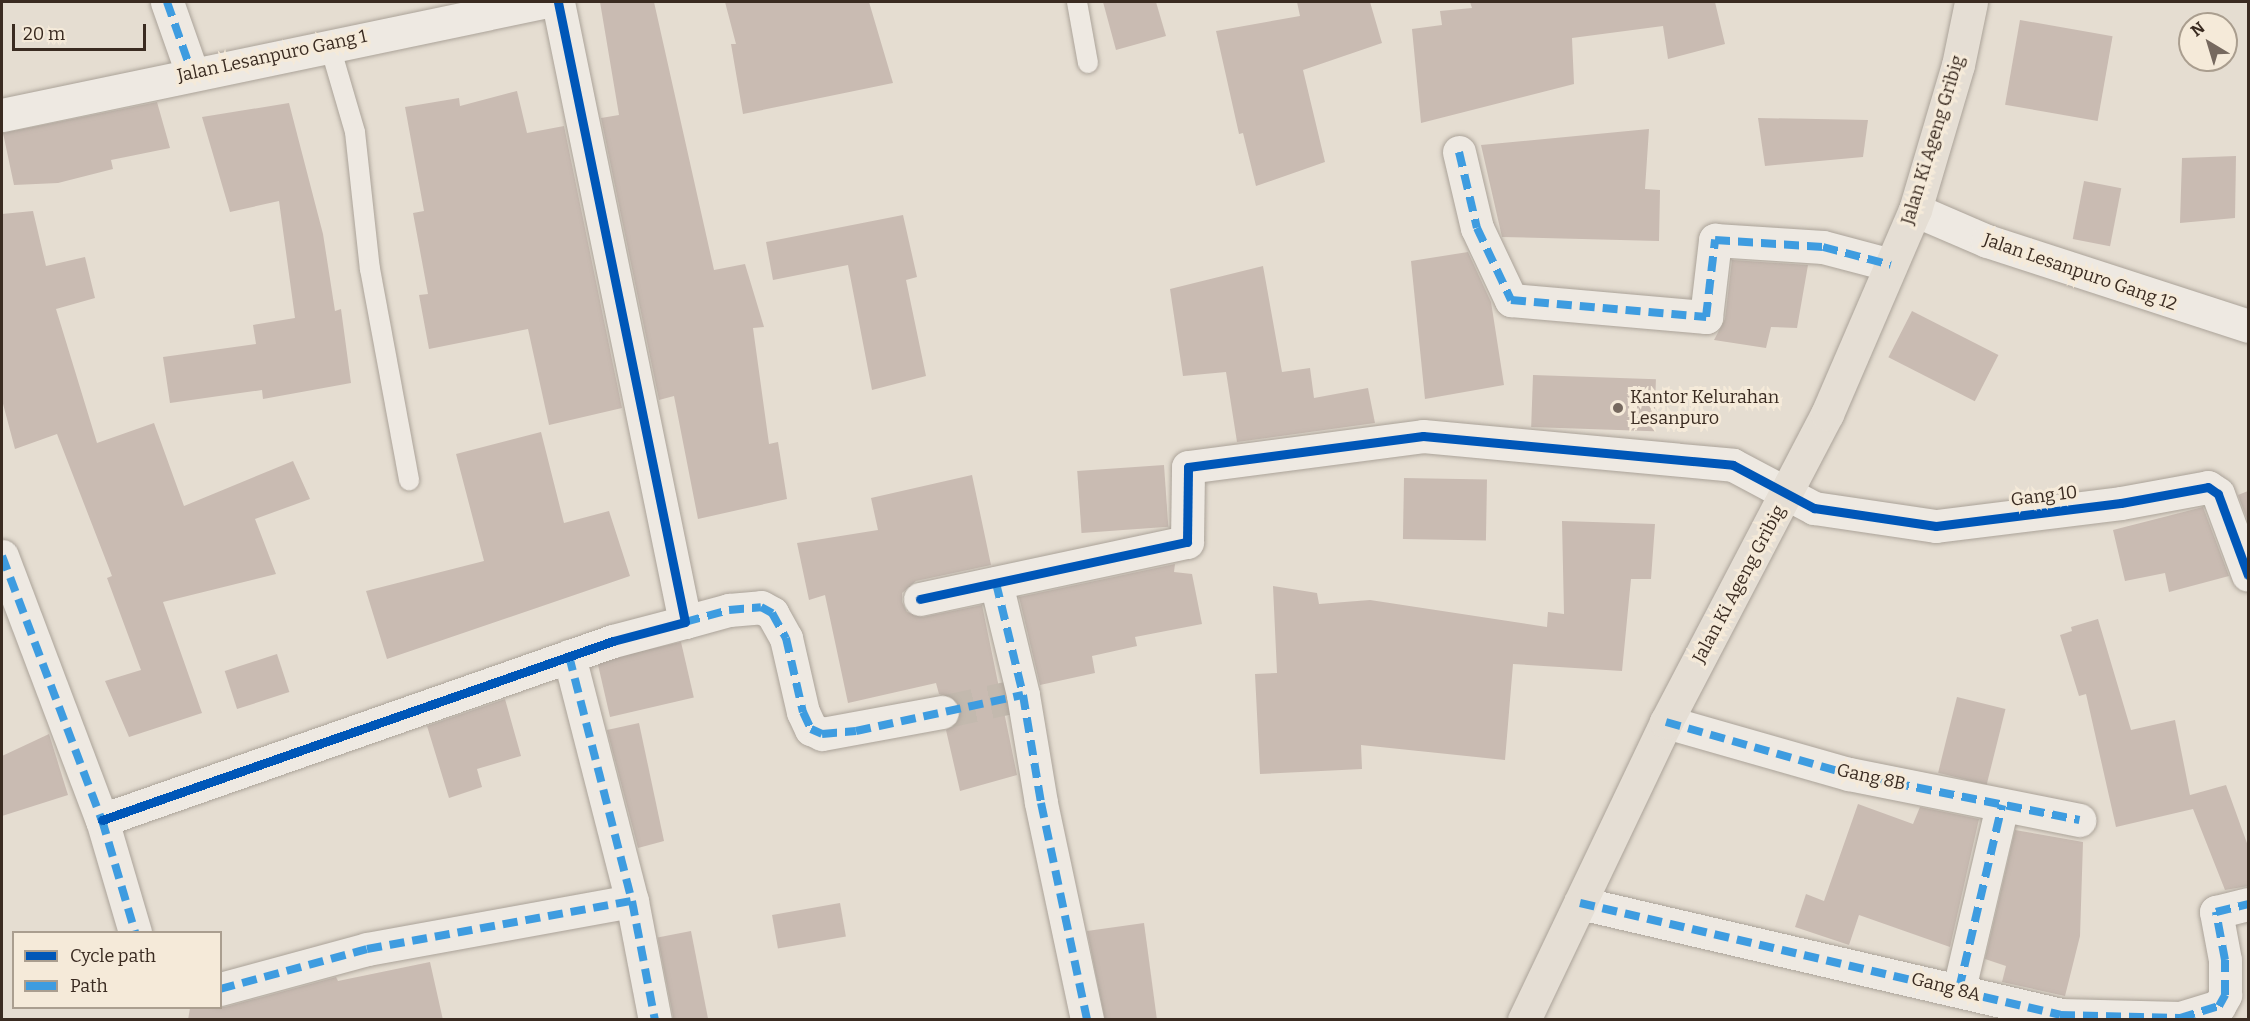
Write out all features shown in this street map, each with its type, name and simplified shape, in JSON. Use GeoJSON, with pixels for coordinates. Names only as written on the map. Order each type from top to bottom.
{"type":"FeatureCollection","features":[{"type":"Feature","properties":{"kind":"main road","name":"Jalan Ki Ageng Gribig"},"geometry":{"type":"LineString","coordinates":[[1524,1020],[1666,722],[1827,414],[1915,210],[1958,65],[1971,2]]}},
{"type":"Feature","properties":{"kind":"street"},"geometry":{"type":"LineString","coordinates":[[167,2],[192,73]]}},
{"type":"Feature","properties":{"kind":"street","name":"Jalan Lesanpuro Gang 1"},"geometry":{"type":"LineString","coordinates":[[2,115],[329,43],[543,2]]}},
{"type":"Feature","properties":{"kind":"street"},"geometry":{"type":"LineString","coordinates":[[558,2],[685,622]]}},
{"type":"Feature","properties":{"kind":"street"},"geometry":{"type":"LineString","coordinates":[[1459,152],[1477,228],[1511,300],[1706,317],[1715,240],[1823,247],[1891,265]]}},
{"type":"Feature","properties":{"kind":"street","name":"Jalan Lesanpuro Gang 12"},"geometry":{"type":"LineString","coordinates":[[1915,210],[1987,241],[2248,326]]}},
{"type":"Feature","properties":{"kind":"street","name":"Gang 10"},"geometry":{"type":"LineString","coordinates":[[996,583],[1187,542],[1188,466],[1423,435],[1732,465],[1814,508],[1936,526],[2121,504],[2208,487],[2218,494],[2248,575]]}},
{"type":"Feature","properties":{"kind":"street"},"geometry":{"type":"LineString","coordinates":[[2,556],[102,820],[134,931]]}},
{"type":"Feature","properties":{"kind":"street"},"geometry":{"type":"LineString","coordinates":[[920,599],[996,583],[1087,1020]]}},
{"type":"Feature","properties":{"kind":"street"},"geometry":{"type":"LineString","coordinates":[[102,820],[569,656],[729,610],[760,608],[772,613],[786,638],[803,712],[811,729],[822,734],[942,712]]}},
{"type":"Feature","properties":{"kind":"street"},"geometry":{"type":"LineString","coordinates":[[569,656],[632,901],[655,1020]]}},
{"type":"Feature","properties":{"kind":"street","name":"Gang 8B"},"geometry":{"type":"LineString","coordinates":[[1666,722],[1849,774],[2079,820]]}},
{"type":"Feature","properties":{"kind":"street"},"geometry":{"type":"LineString","coordinates":[[1959,989],[2002,805]]}},
{"type":"Feature","properties":{"kind":"street"},"geometry":{"type":"LineString","coordinates":[[222,988],[367,949],[632,901]]}},
{"type":"Feature","properties":{"kind":"street","name":"Gang 8A"},"geometry":{"type":"LineString","coordinates":[[1580,903],[1959,989],[2060,1017],[2180,1018],[2219,1006],[2226,995],[2225,960],[2216,912],[2248,904]]}},
{"type":"Feature","properties":{"kind":"lane"},"geometry":{"type":"LineString","coordinates":[[1077,2],[1088,63]]}},
{"type":"Feature","properties":{"kind":"lane"},"geometry":{"type":"LineString","coordinates":[[329,43],[355,132],[370,269],[409,480]]}},
{"type":"Feature","properties":{"kind":"building"},"geometry":{"type":"Polygon","coordinates":[[[600,2],[654,2],[714,270],[745,264],[764,327],[753,328],[769,444],[778,442],[787,499],[698,519],[674,396],[659,400],[601,118],[619,115],[600,2]]]}},
{"type":"Feature","properties":{"kind":"building"},"geometry":{"type":"Polygon","coordinates":[[[725,2],[869,2],[893,83],[743,114],[731,44],[736,44],[725,2]]]}},
{"type":"Feature","properties":{"kind":"building"},"geometry":{"type":"Polygon","coordinates":[[[1103,2],[1156,2],[1166,36],[1116,50],[1103,2]]]}},
{"type":"Feature","properties":{"kind":"building"},"geometry":{"type":"Polygon","coordinates":[[[1297,2],[1370,2],[1382,43],[1303,70],[1325,162],[1256,186],[1243,133],[1239,134],[1216,31],[1300,16],[1297,2]]]}},
{"type":"Feature","properties":{"kind":"building"},"geometry":{"type":"Polygon","coordinates":[[[1470,2],[1715,2],[1725,44],[1668,59],[1663,26],[1572,38],[1574,84],[1421,123],[1412,29],[1442,25],[1440,11],[1472,8],[1470,2]]]}},
{"type":"Feature","properties":{"kind":"building"},"geometry":{"type":"Polygon","coordinates":[[[2020,20],[2113,36],[2098,121],[2005,105],[2020,20]]]}},
{"type":"Feature","properties":{"kind":"building"},"geometry":{"type":"Polygon","coordinates":[[[517,91],[527,133],[564,126],[622,408],[549,425],[528,329],[429,349],[419,295],[428,294],[413,213],[424,211],[405,107],[459,98],[460,106],[517,91]]]}},
{"type":"Feature","properties":{"kind":"building"},"geometry":{"type":"Polygon","coordinates":[[[157,102],[170,148],[111,160],[113,169],[58,183],[14,185],[3,133],[157,102]]]}},
{"type":"Feature","properties":{"kind":"building"},"geometry":{"type":"Polygon","coordinates":[[[289,103],[323,234],[335,311],[341,309],[351,383],[263,399],[262,390],[170,403],[163,357],[256,344],[253,325],[295,318],[279,201],[230,212],[202,117],[289,103]]]}},
{"type":"Feature","properties":{"kind":"building"},"geometry":{"type":"Polygon","coordinates":[[[1758,118],[1868,120],[1863,157],[1765,166],[1758,118]]]}},
{"type":"Feature","properties":{"kind":"building"},"geometry":{"type":"Polygon","coordinates":[[[1649,129],[1645,189],[1660,190],[1659,241],[1502,237],[1481,145],[1649,129]]]}},
{"type":"Feature","properties":{"kind":"building"},"geometry":{"type":"Polygon","coordinates":[[[2236,156],[2235,218],[2180,223],[2182,158],[2236,156]]]}},
{"type":"Feature","properties":{"kind":"building"},"geometry":{"type":"Polygon","coordinates":[[[2084,181],[2121,188],[2110,246],[2073,239],[2084,181]]]}},
{"type":"Feature","properties":{"kind":"building"},"geometry":{"type":"Polygon","coordinates":[[[33,211],[46,266],[85,257],[95,298],[56,309],[97,443],[154,423],[184,506],[293,461],[310,499],[255,519],[276,574],[163,602],[202,713],[129,737],[105,681],[141,670],[107,578],[112,576],[57,434],[15,449],[2,400],[2,214],[33,211]]]}},
{"type":"Feature","properties":{"kind":"building"},"geometry":{"type":"Polygon","coordinates":[[[903,215],[917,277],[906,280],[926,376],[872,390],[848,265],[773,280],[766,242],[903,215]]]}},
{"type":"Feature","properties":{"kind":"building"},"geometry":{"type":"Polygon","coordinates":[[[1468,252],[1491,302],[1504,385],[1425,399],[1411,261],[1468,252]]]}},
{"type":"Feature","properties":{"kind":"building"},"geometry":{"type":"Polygon","coordinates":[[[1732,260],[1808,265],[1797,328],[1771,327],[1766,348],[1714,340],[1725,319],[1732,260]]]}},
{"type":"Feature","properties":{"kind":"building"},"geometry":{"type":"Polygon","coordinates":[[[1263,266],[1282,372],[1310,368],[1314,398],[1368,388],[1375,423],[1237,442],[1226,372],[1183,376],[1170,289],[1263,266]]]}},
{"type":"Feature","properties":{"kind":"building"},"geometry":{"type":"Polygon","coordinates":[[[1912,311],[1998,355],[1975,401],[1888,357],[1912,311]]]}},
{"type":"Feature","properties":{"kind":"building"},"geometry":{"type":"Polygon","coordinates":[[[1533,375],[1656,379],[1654,431],[1531,427],[1533,375]]]}},
{"type":"Feature","properties":{"kind":"building"},"geometry":{"type":"Polygon","coordinates":[[[541,432],[564,523],[609,511],[630,576],[387,659],[366,591],[484,561],[456,454],[541,432]]]}},
{"type":"Feature","properties":{"kind":"building"},"geometry":{"type":"Polygon","coordinates":[[[1164,465],[1168,527],[1082,533],[1077,471],[1164,465]]]}},
{"type":"Feature","properties":{"kind":"building"},"geometry":{"type":"Polygon","coordinates":[[[972,475],[991,565],[916,581],[902,593],[902,602],[907,612],[923,617],[982,605],[1017,775],[960,791],[946,730],[960,718],[957,700],[939,694],[936,683],[848,703],[825,595],[809,600],[797,543],[878,530],[871,498],[972,475]]]}},
{"type":"Feature","properties":{"kind":"building"},"geometry":{"type":"Polygon","coordinates":[[[1404,478],[1487,479],[1486,540],[1403,539],[1404,478]]]}},
{"type":"Feature","properties":{"kind":"building"},"geometry":{"type":"Polygon","coordinates":[[[2248,491],[2248,522],[2238,495],[2248,491]]]}},
{"type":"Feature","properties":{"kind":"building"},"geometry":{"type":"Polygon","coordinates":[[[2203,507],[2229,576],[2169,592],[2165,573],[2125,581],[2113,530],[2203,507]]]}},
{"type":"Feature","properties":{"kind":"building"},"geometry":{"type":"Polygon","coordinates":[[[1562,521],[1655,524],[1651,579],[1631,579],[1622,671],[1513,664],[1505,760],[1361,745],[1362,769],[1260,774],[1255,674],[1277,673],[1273,586],[1317,593],[1319,604],[1370,600],[1547,627],[1548,612],[1564,614],[1562,521]]]}},
{"type":"Feature","properties":{"kind":"building"},"geometry":{"type":"Polygon","coordinates":[[[1175,564],[1174,572],[1192,574],[1202,624],[1135,637],[1137,646],[1092,656],[1095,673],[1040,685],[1019,597],[1175,564]]]}},
{"type":"Feature","properties":{"kind":"building"},"geometry":{"type":"Polygon","coordinates":[[[2098,619],[2131,730],[2175,720],[2190,795],[2226,785],[2248,846],[2248,886],[2225,890],[2193,809],[2116,827],[2086,694],[2079,696],[2060,635],[2072,631],[2071,627],[2098,619]]]}},
{"type":"Feature","properties":{"kind":"building"},"geometry":{"type":"Polygon","coordinates":[[[681,642],[694,698],[610,717],[597,661],[681,642]]]}},
{"type":"Feature","properties":{"kind":"building"},"geometry":{"type":"Polygon","coordinates":[[[277,654],[289,692],[237,709],[225,671],[277,654]]]}},
{"type":"Feature","properties":{"kind":"building"},"geometry":{"type":"Polygon","coordinates":[[[1957,697],[2006,709],[1987,785],[1938,773],[1957,697]]]}},
{"type":"Feature","properties":{"kind":"building"},"geometry":{"type":"Polygon","coordinates":[[[505,699],[521,756],[477,769],[482,787],[449,798],[427,726],[505,699]]]}},
{"type":"Feature","properties":{"kind":"building"},"geometry":{"type":"Polygon","coordinates":[[[639,723],[664,841],[638,848],[607,730],[639,723]]]}},
{"type":"Feature","properties":{"kind":"building"},"geometry":{"type":"Polygon","coordinates":[[[49,734],[68,795],[2,816],[2,756],[49,734]]]}},
{"type":"Feature","properties":{"kind":"building"},"geometry":{"type":"Polygon","coordinates":[[[1858,804],[1913,824],[1920,807],[1979,819],[1950,947],[1859,915],[1849,945],[1795,927],[1806,894],[1824,901],[1858,804]]]}},
{"type":"Feature","properties":{"kind":"building"},"geometry":{"type":"Polygon","coordinates":[[[2015,830],[2083,842],[2080,936],[2065,996],[2002,982],[2006,966],[1985,959],[2015,830]]]}},
{"type":"Feature","properties":{"kind":"building"},"geometry":{"type":"Polygon","coordinates":[[[840,903],[846,936],[778,948],[772,915],[840,903]]]}},
{"type":"Feature","properties":{"kind":"building"},"geometry":{"type":"Polygon","coordinates":[[[1144,923],[1157,1020],[1105,1020],[1087,931],[1144,923]]]}},
{"type":"Feature","properties":{"kind":"building"},"geometry":{"type":"Polygon","coordinates":[[[691,931],[708,1020],[674,1020],[658,937],[691,931]]]}},
{"type":"Feature","properties":{"kind":"building"},"geometry":{"type":"Polygon","coordinates":[[[430,962],[443,1020],[188,1020],[190,1009],[222,1009],[222,1007],[336,977],[338,981],[430,962]]]}},
{"type":"Feature","properties":{"kind":"tunnel"},"geometry":{"type":"LineString","coordinates":[[942,712],[1016,696]]}},
{"type":"Feature","properties":{"kind":"marked path"},"geometry":{"type":"LineString","coordinates":[[167,2],[192,73]]}},
{"type":"Feature","properties":{"kind":"marked path"},"geometry":{"type":"LineString","coordinates":[[1459,152],[1477,228],[1511,300],[1706,317],[1715,240],[1823,247],[1891,265]]}},
{"type":"Feature","properties":{"kind":"marked path"},"geometry":{"type":"LineString","coordinates":[[2,556],[102,820],[135,931]]}},
{"type":"Feature","properties":{"kind":"marked path"},"geometry":{"type":"LineString","coordinates":[[996,583],[1023,695],[1041,803],[1087,1020]]}},
{"type":"Feature","properties":{"kind":"marked path"},"geometry":{"type":"LineString","coordinates":[[685,622],[729,610],[761,607],[772,613],[786,638],[803,712],[811,729],[822,734],[856,731],[1023,695]]}},
{"type":"Feature","properties":{"kind":"marked path"},"geometry":{"type":"LineString","coordinates":[[569,656],[632,901]]}},
{"type":"Feature","properties":{"kind":"marked path"},"geometry":{"type":"LineString","coordinates":[[1666,722],[1849,774],[2079,820]]}},
{"type":"Feature","properties":{"kind":"marked path"},"geometry":{"type":"LineString","coordinates":[[1959,989],[2002,805]]}},
{"type":"Feature","properties":{"kind":"marked path"},"geometry":{"type":"LineString","coordinates":[[222,988],[367,949],[632,901],[655,1020]]}},
{"type":"Feature","properties":{"kind":"marked path"},"geometry":{"type":"LineString","coordinates":[[1580,903],[2060,1015],[2180,1018],[2219,1006],[2225,995],[2225,960],[2216,912],[2248,904]]}},
{"type":"Feature","properties":{"kind":"cycle path"},"geometry":{"type":"LineString","coordinates":[[102,820],[613,641],[685,622],[558,2]]}},
{"type":"Feature","properties":{"kind":"cycle path"},"geometry":{"type":"LineString","coordinates":[[920,599],[1187,542],[1188,467],[1423,436],[1733,465],[1814,508],[1936,526],[2121,503],[2208,487],[2218,494],[2248,575]]}},
{"type":"Feature","properties":{"kind":"place","name":"Kantor Kelurahan Lesanpuro"},"geometry":{"type":"Point","coordinates":[1618,408]}}]}
